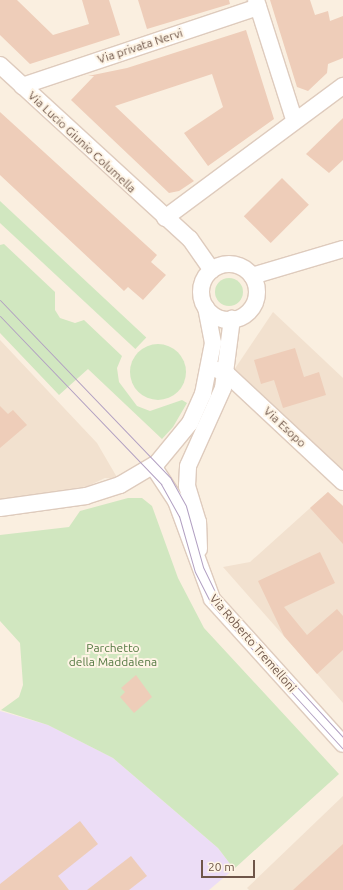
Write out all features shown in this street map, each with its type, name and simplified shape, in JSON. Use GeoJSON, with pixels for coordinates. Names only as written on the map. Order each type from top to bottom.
{"type":"FeatureCollection","features":[{"type":"Feature","properties":{"kind":"street","name":"Via privata Nervi"},"geometry":{"type":"LineString","coordinates":[[22,86],[257,4]]}},
{"type":"Feature","properties":{"kind":"street"},"geometry":{"type":"LineString","coordinates":[[257,4],[294,119]]}},
{"type":"Feature","properties":{"kind":"street","name":"Via Lucio Giunio Columella"},"geometry":{"type":"LineString","coordinates":[[0,65],[200,250],[212,270]]}},
{"type":"Feature","properties":{"kind":"street"},"geometry":{"type":"LineString","coordinates":[[165,218],[294,119],[343,86]]}},
{"type":"Feature","properties":{"kind":"street"},"geometry":{"type":"LineString","coordinates":[[252,276],[343,249]]}},
{"type":"Feature","properties":{"kind":"street"},"geometry":{"type":"LineString","coordinates":[[0,508],[86,496],[120,485],[153,466],[190,423],[210,368],[213,333],[206,308],[201,289],[212,270],[233,264],[252,276],[256,287],[254,304],[245,314],[232,319],[217,317],[206,308]]}},
{"type":"Feature","properties":{"kind":"street"},"geometry":{"type":"LineString","coordinates":[[204,584],[198,522],[187,486],[188,466],[219,401],[226,372],[232,319]]}},
{"type":"Feature","properties":{"kind":"street"},"geometry":{"type":"LineString","coordinates":[[210,368],[226,372]]}},
{"type":"Feature","properties":{"kind":"street","name":"Via Esopo"},"geometry":{"type":"LineString","coordinates":[[226,372],[343,482]]}},
{"type":"Feature","properties":{"kind":"street","name":"Via Roberto Tremelloni"},"geometry":{"type":"LineString","coordinates":[[153,466],[179,506],[204,584],[224,614],[343,744]]}},
{"type":"Feature","properties":{"kind":"shaded area"},"geometry":{"type":"Polygon","coordinates":[[[273,312],[343,378],[343,472],[234,370],[273,312]]]}},
{"type":"Feature","properties":{"kind":"shaded area"},"geometry":{"type":"Polygon","coordinates":[[[0,340],[97,443],[118,479],[105,478],[88,486],[0,502],[0,340]]]}},
{"type":"Feature","properties":{"kind":"shaded area"},"geometry":{"type":"Polygon","coordinates":[[[328,492],[343,506],[343,703],[223,567],[250,562],[328,492]]]}},
{"type":"Feature","properties":{"kind":"shaded area"},"geometry":{"type":"Polygon","coordinates":[[[0,711],[48,725],[113,758],[218,848],[234,869],[209,890],[0,890],[0,711]]]}},
{"type":"Feature","properties":{"kind":"shaded area"},"geometry":{"type":"Polygon","coordinates":[[[343,796],[343,890],[249,890],[247,888],[343,796]]]}},
{"type":"Feature","properties":{"kind":"green space"},"geometry":{"type":"Polygon","coordinates":[[[0,201],[146,337],[135,349],[0,223],[0,201]]]}},
{"type":"Feature","properties":{"kind":"green space"},"geometry":{"type":"Polygon","coordinates":[[[4,244],[55,292],[55,310],[60,318],[75,323],[84,320],[122,356],[117,368],[119,382],[137,406],[150,411],[182,400],[187,403],[173,427],[162,439],[88,369],[59,395],[0,333],[0,245],[4,244]]]}},
{"type":"Feature","properties":{"kind":"green space"},"geometry":{"type":"Polygon","coordinates":[[[229,278],[239,282],[243,292],[239,302],[229,306],[219,302],[215,292],[219,282],[229,278]]]}},
{"type":"Feature","properties":{"kind":"green space"},"geometry":{"type":"Polygon","coordinates":[[[158,344],[169,346],[178,352],[184,361],[186,372],[184,383],[178,392],[169,398],[158,400],[147,398],[138,392],[132,383],[130,372],[132,361],[138,352],[147,346],[158,344]]]}},
{"type":"Feature","properties":{"kind":"green space","name":"Parchetto della Maddalena"},"geometry":{"type":"Polygon","coordinates":[[[128,498],[142,498],[152,506],[178,578],[204,628],[339,774],[234,869],[218,848],[113,758],[48,725],[1,710],[19,697],[23,685],[20,643],[0,621],[0,535],[69,527],[80,511],[128,498]]]}},
{"type":"Feature","properties":{"kind":"building"},"geometry":{"type":"Polygon","coordinates":[[[0,0],[17,0],[53,35],[89,24],[82,0],[109,0],[120,35],[30,64],[0,35],[0,0]]]}},
{"type":"Feature","properties":{"kind":"building"},"geometry":{"type":"Polygon","coordinates":[[[138,0],[229,0],[230,4],[147,29],[138,0]]]}},
{"type":"Feature","properties":{"kind":"building"},"geometry":{"type":"Polygon","coordinates":[[[270,0],[310,0],[315,15],[328,11],[330,21],[343,16],[343,58],[328,64],[327,73],[308,91],[297,87],[270,0]]]}},
{"type":"Feature","properties":{"kind":"building"},"geometry":{"type":"Polygon","coordinates":[[[246,30],[274,119],[208,166],[184,133],[223,107],[212,74],[115,106],[194,181],[179,191],[169,193],[71,100],[94,76],[88,76],[127,68],[246,30]]]}},
{"type":"Feature","properties":{"kind":"building"},"geometry":{"type":"Polygon","coordinates":[[[0,112],[157,255],[151,262],[166,275],[143,300],[128,287],[124,291],[0,175],[0,112]]]}},
{"type":"Feature","properties":{"kind":"building"},"geometry":{"type":"Polygon","coordinates":[[[343,118],[343,160],[329,173],[306,154],[343,118]]]}},
{"type":"Feature","properties":{"kind":"building"},"geometry":{"type":"Polygon","coordinates":[[[282,178],[309,205],[271,243],[244,216],[282,178]]]}},
{"type":"Feature","properties":{"kind":"building"},"geometry":{"type":"Polygon","coordinates":[[[295,348],[304,377],[319,372],[326,395],[283,408],[274,380],[261,384],[254,360],[295,348]]]}},
{"type":"Feature","properties":{"kind":"building"},"geometry":{"type":"Polygon","coordinates":[[[0,406],[8,414],[13,410],[27,425],[0,448],[0,406]]]}},
{"type":"Feature","properties":{"kind":"building"},"geometry":{"type":"Polygon","coordinates":[[[328,492],[343,506],[343,544],[310,508],[328,492]]]}},
{"type":"Feature","properties":{"kind":"building"},"geometry":{"type":"Polygon","coordinates":[[[320,552],[335,583],[284,607],[307,635],[337,609],[343,616],[343,650],[317,674],[284,636],[258,581],[320,552]]]}},
{"type":"Feature","properties":{"kind":"building"},"geometry":{"type":"Polygon","coordinates":[[[136,675],[152,697],[134,713],[120,697],[125,692],[121,688],[136,675]]]}},
{"type":"Feature","properties":{"kind":"building"},"geometry":{"type":"Polygon","coordinates":[[[80,821],[98,844],[58,876],[69,890],[0,890],[0,884],[80,821]]]}},
{"type":"Feature","properties":{"kind":"building"},"geometry":{"type":"Polygon","coordinates":[[[343,844],[343,890],[293,890],[343,844]]]}},
{"type":"Feature","properties":{"kind":"building"},"geometry":{"type":"Polygon","coordinates":[[[131,856],[147,876],[129,890],[87,890],[131,856]]]}},
{"type":"Feature","properties":{"kind":"tram line"},"geometry":{"type":"LineString","coordinates":[[0,300],[170,477],[186,506],[203,567],[221,604],[343,737]]}},
{"type":"Feature","properties":{"kind":"tram line"},"geometry":{"type":"LineString","coordinates":[[0,316],[161,484],[179,516],[195,572],[212,605],[343,749]]}}]}
